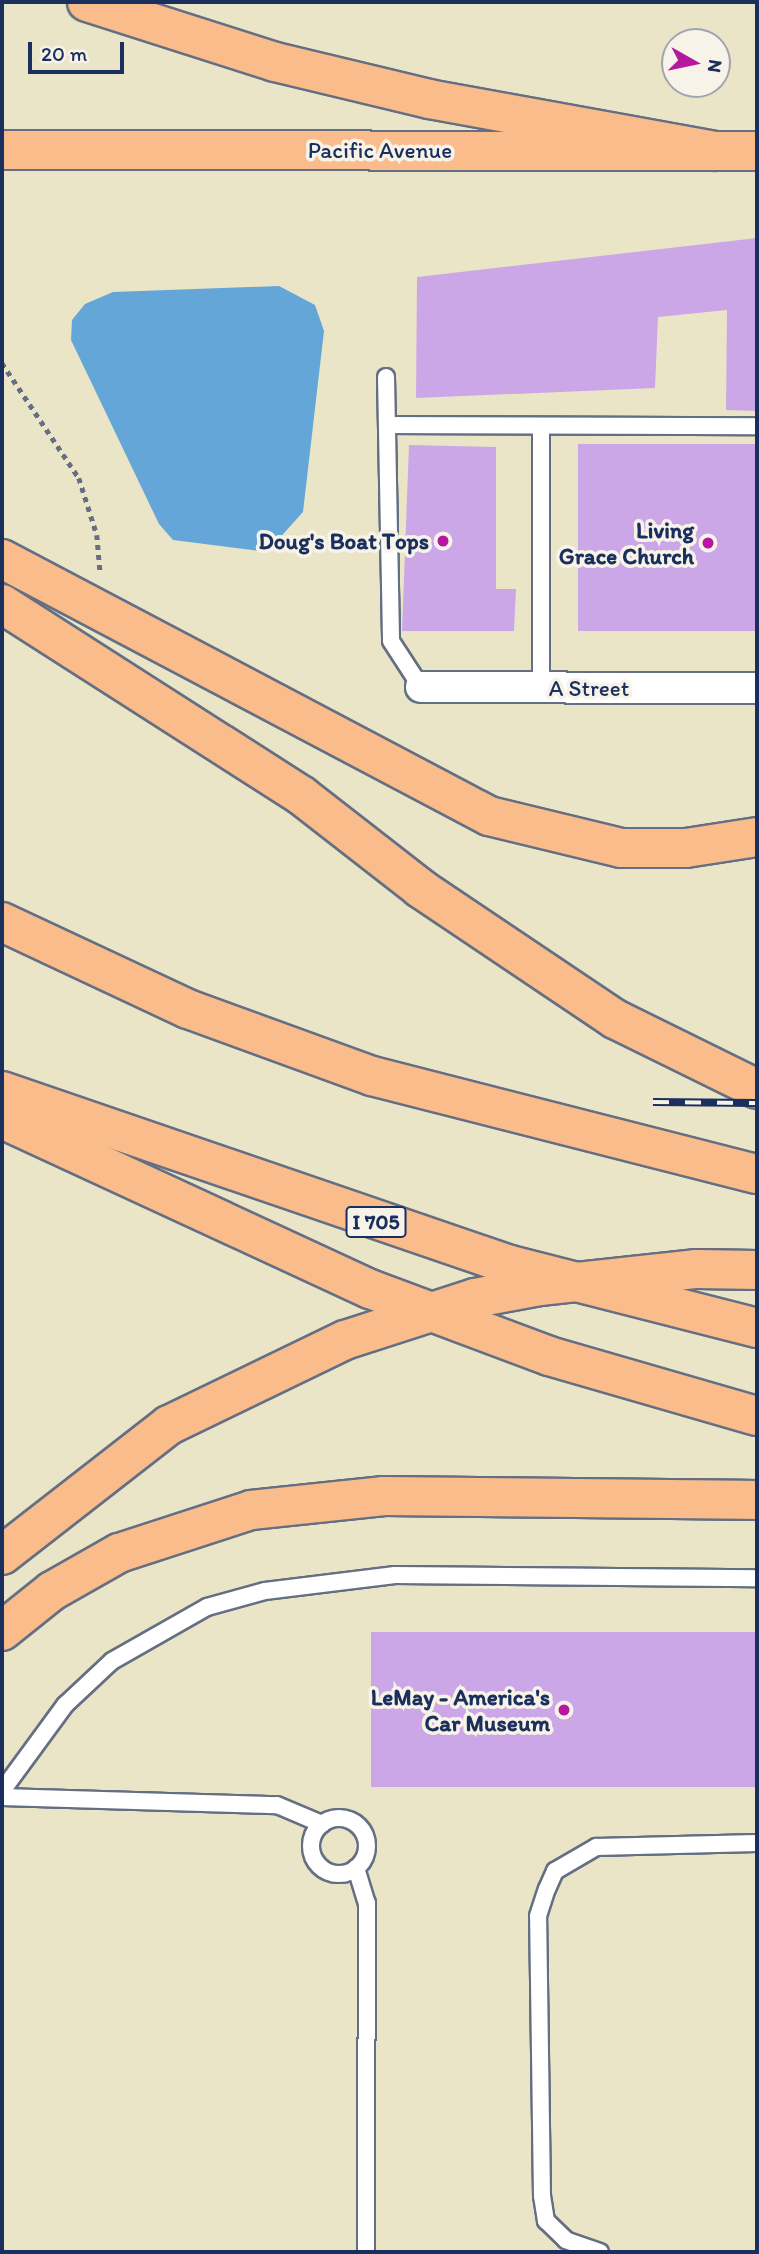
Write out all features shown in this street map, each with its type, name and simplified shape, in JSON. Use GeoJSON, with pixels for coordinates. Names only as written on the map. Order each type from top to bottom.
{"type":"FeatureCollection","features":[{"type":"Feature","properties":{"kind":"main road"},"geometry":{"type":"LineString","coordinates":[[87,2],[262,58],[429,99],[714,151]]}},
{"type":"Feature","properties":{"kind":"main road","name":"Pacific Avenue"},"geometry":{"type":"LineString","coordinates":[[2,150],[757,151]]}},
{"type":"Feature","properties":{"kind":"main road"},"geometry":{"type":"LineString","coordinates":[[2,559],[103,609],[374,761],[489,816],[621,848],[686,848],[757,837]]}},
{"type":"Feature","properties":{"kind":"main road"},"geometry":{"type":"LineString","coordinates":[[2,604],[123,677],[302,796],[420,888],[510,944],[615,1019],[757,1089]]}},
{"type":"Feature","properties":{"kind":"main road"},"geometry":{"type":"LineString","coordinates":[[2,922],[188,1009],[372,1076],[757,1174]]}},
{"type":"Feature","properties":{"kind":"main road","name":"I 705"},"geometry":{"type":"LineString","coordinates":[[2,1091],[463,1251],[757,1328]]}},
{"type":"Feature","properties":{"kind":"main road"},"geometry":{"type":"LineString","coordinates":[[2,1119],[370,1289],[632,1383],[757,1416]]}},
{"type":"Feature","properties":{"kind":"main road"},"geometry":{"type":"LineString","coordinates":[[2,1555],[169,1425],[265,1374],[345,1340],[475,1298],[610,1276],[757,1269]]}},
{"type":"Feature","properties":{"kind":"main road"},"geometry":{"type":"LineString","coordinates":[[2,1631],[52,1591],[119,1553],[251,1510],[384,1496],[757,1500]]}},
{"type":"Feature","properties":{"kind":"street","name":"A Street"},"geometry":{"type":"LineString","coordinates":[[421,687],[757,688]]}},
{"type":"Feature","properties":{"kind":"lane"},"geometry":{"type":"LineString","coordinates":[[386,377],[391,641],[421,687]]}},
{"type":"Feature","properties":{"kind":"lane"},"geometry":{"type":"LineString","coordinates":[[387,425],[757,426]]}},
{"type":"Feature","properties":{"kind":"lane"},"geometry":{"type":"LineString","coordinates":[[541,426],[541,688]]}},
{"type":"Feature","properties":{"kind":"lane"},"geometry":{"type":"LineString","coordinates":[[2,1794],[65,1705],[112,1661],[206,1607],[265,1591],[395,1575],[757,1578]]}},
{"type":"Feature","properties":{"kind":"lane"},"geometry":{"type":"LineString","coordinates":[[2,1794],[277,1805],[322,1824],[342,1818],[361,1828],[367,1849],[356,1868],[336,1874],[317,1863],[311,1843],[322,1824]]}},
{"type":"Feature","properties":{"kind":"lane"},"geometry":{"type":"LineString","coordinates":[[600,2252],[556,2231],[546,2221],[542,2196],[538,1916],[547,1889],[555,1871],[596,1847],[757,1843]]}},
{"type":"Feature","properties":{"kind":"lane"},"geometry":{"type":"LineString","coordinates":[[356,1868],[367,1903],[366,2252]]}},
{"type":"Feature","properties":{"kind":"path"},"geometry":{"type":"LineString","coordinates":[[2,363],[79,478],[97,535],[103,609]]}},
{"type":"Feature","properties":{"kind":"water"},"geometry":{"type":"Polygon","coordinates":[[[279,286],[315,305],[324,331],[303,512],[267,552],[173,540],[159,524],[71,340],[72,320],[85,304],[113,292],[279,286]]]}},
{"type":"Feature","properties":{"kind":"building"},"geometry":{"type":"Polygon","coordinates":[[[757,238],[757,411],[726,410],[727,310],[658,317],[655,388],[416,398],[417,277],[757,238]]]}},
{"type":"Feature","properties":{"kind":"building"},"geometry":{"type":"Polygon","coordinates":[[[578,444],[757,444],[757,631],[578,631],[578,444]]]}},
{"type":"Feature","properties":{"kind":"building"},"geometry":{"type":"Polygon","coordinates":[[[409,445],[496,447],[496,589],[516,589],[514,631],[402,631],[409,445]]]}},
{"type":"Feature","properties":{"kind":"building","name":"LeMay - America's Car Museum"},"geometry":{"type":"Polygon","coordinates":[[[371,1632],[757,1632],[757,1787],[371,1787],[371,1632]]]}},
{"type":"Feature","properties":{"kind":"railway"},"geometry":{"type":"LineString","coordinates":[[653,1102],[757,1103]]}},
{"type":"Feature","properties":{"kind":"place","name":"Doug's Boat Tops"},"geometry":{"type":"Point","coordinates":[443,541]}},
{"type":"Feature","properties":{"kind":"place","name":"Living Grace Church"},"geometry":{"type":"Point","coordinates":[708,543]}},
{"type":"Feature","properties":{"kind":"place","name":"LeMay - America's Car Museum"},"geometry":{"type":"Point","coordinates":[564,1710]}}]}
